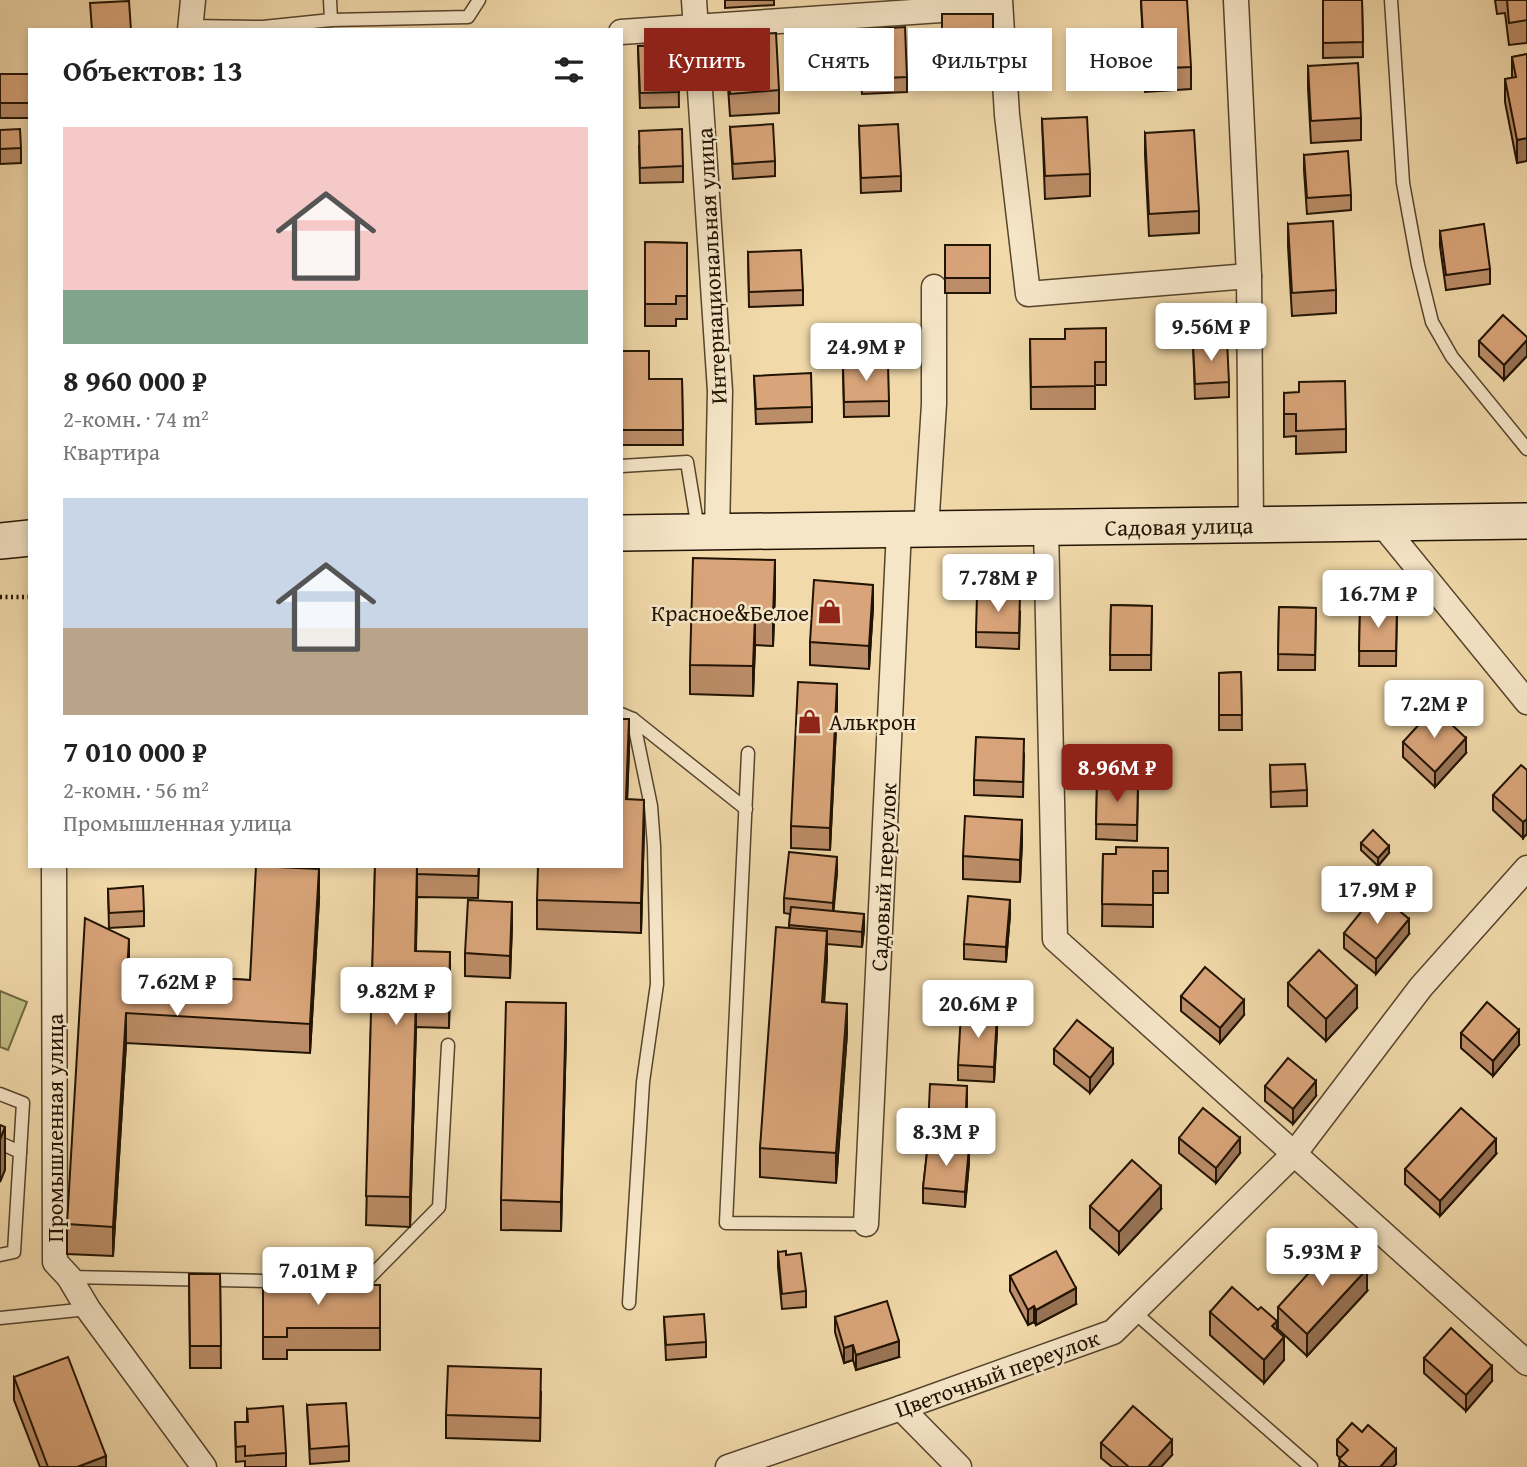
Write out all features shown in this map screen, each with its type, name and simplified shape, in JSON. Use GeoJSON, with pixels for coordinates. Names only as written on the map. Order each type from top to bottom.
{"type":"FeatureCollection","features":[{"type":"Feature","properties":{"kind":"main road","name":"Садовая улица"},"geometry":{"type":"LineString","coordinates":[[623,533],[1527,521]]}},
{"type":"Feature","properties":{"kind":"main road"},"geometry":{"type":"LineString","coordinates":[[0,541],[28,538]]}},
{"type":"Feature","properties":{"kind":"street"},"geometry":{"type":"LineString","coordinates":[[190,28],[193,0]]}},
{"type":"Feature","properties":{"kind":"street","name":"Интернациональная улица"},"geometry":{"type":"LineString","coordinates":[[694,0],[720,391],[707,533]]}},
{"type":"Feature","properties":{"kind":"street"},"geometry":{"type":"LineString","coordinates":[[1236,0],[1249,276],[1251,525]]}},
{"type":"Feature","properties":{"kind":"street"},"geometry":{"type":"LineString","coordinates":[[623,32],[1000,3],[1010,143],[1028,294],[1249,276]]}},
{"type":"Feature","properties":{"kind":"street","name":"Садовый переулок"},"geometry":{"type":"LineString","coordinates":[[866,1224],[913,530],[934,404],[934,287]]}},
{"type":"Feature","properties":{"kind":"street"},"geometry":{"type":"LineString","coordinates":[[1381,523],[1527,702]]}},
{"type":"Feature","properties":{"kind":"street"},"geometry":{"type":"LineString","coordinates":[[1046,528],[1055,939],[1527,1363]]}},
{"type":"Feature","properties":{"kind":"street","name":"Промышленная улица"},"geometry":{"type":"LineString","coordinates":[[54,868],[55,1262],[69,1277],[88,1309],[204,1467]]}},
{"type":"Feature","properties":{"kind":"street","name":"Цветочный переулок"},"geometry":{"type":"LineString","coordinates":[[728,1467],[1113,1332],[1294,1154],[1421,987],[1527,868]]}},
{"type":"Feature","properties":{"kind":"street"},"geometry":{"type":"LineString","coordinates":[[901,1408],[959,1467]]}},
{"type":"Feature","properties":{"kind":"lane"},"geometry":{"type":"LineString","coordinates":[[330,0],[331,20]]}},
{"type":"Feature","properties":{"kind":"lane"},"geometry":{"type":"LineString","coordinates":[[190,28],[264,27],[331,20],[467,17],[479,0]]}},
{"type":"Feature","properties":{"kind":"lane"},"geometry":{"type":"LineString","coordinates":[[1391,0],[1403,183],[1418,265],[1433,322],[1452,357],[1527,450]]}},
{"type":"Feature","properties":{"kind":"lane"},"geometry":{"type":"LineString","coordinates":[[623,466],[687,462],[707,533]]}},
{"type":"Feature","properties":{"kind":"lane"},"geometry":{"type":"LineString","coordinates":[[627,716],[746,809]]}},
{"type":"Feature","properties":{"kind":"lane"},"geometry":{"type":"LineString","coordinates":[[627,716],[651,806],[657,984],[643,1082],[629,1303]]}},
{"type":"Feature","properties":{"kind":"lane"},"geometry":{"type":"LineString","coordinates":[[748,752],[726,1223],[866,1224]]}},
{"type":"Feature","properties":{"kind":"lane"},"geometry":{"type":"LineString","coordinates":[[69,1277],[364,1283],[439,1207],[449,1045]]}},
{"type":"Feature","properties":{"kind":"lane"},"geometry":{"type":"LineString","coordinates":[[0,1094],[23,1103],[14,1252],[0,1255]]}},
{"type":"Feature","properties":{"kind":"lane"},"geometry":{"type":"LineString","coordinates":[[0,1143],[20,1152]]}},
{"type":"Feature","properties":{"kind":"lane"},"geometry":{"type":"LineString","coordinates":[[0,1318],[88,1309]]}},
{"type":"Feature","properties":{"kind":"lane"},"geometry":{"type":"LineString","coordinates":[[1133,1311],[1311,1467]]}},
{"type":"Feature","properties":{"kind":"path"},"geometry":{"type":"LineString","coordinates":[[0,597],[28,597]]}},
{"type":"Feature","properties":{"kind":"shaded area"},"geometry":{"type":"Polygon","coordinates":[[[0,991],[27,1002],[8,1050],[0,1047],[0,991]]]}},
{"type":"Feature","properties":{"kind":"building"},"geometry":{"type":"Polygon","coordinates":[[[1141,0],[1187,0],[1191,67],[1177,68],[1177,28],[1143,28],[1141,0]]]}},
{"type":"Feature","properties":{"kind":"building"},"geometry":{"type":"Polygon","coordinates":[[[1323,0],[1362,0],[1363,42],[1323,43],[1323,0]]]}},
{"type":"Feature","properties":{"kind":"building"},"geometry":{"type":"Polygon","coordinates":[[[1507,0],[1527,0],[1527,20],[1509,23],[1507,0]]]}},
{"type":"Feature","properties":{"kind":"building"},"geometry":{"type":"Polygon","coordinates":[[[129,1],[131,28],[92,28],[90,3],[129,1]]]}},
{"type":"Feature","properties":{"kind":"building"},"geometry":{"type":"Polygon","coordinates":[[[942,14],[993,14],[993,28],[942,28],[942,14]]]}},
{"type":"Feature","properties":{"kind":"building"},"geometry":{"type":"Polygon","coordinates":[[[905,27],[907,77],[894,78],[894,28],[889,28],[905,27]]]}},
{"type":"Feature","properties":{"kind":"building"},"geometry":{"type":"Polygon","coordinates":[[[770,33],[776,33],[779,90],[770,91],[770,33]]]}},
{"type":"Feature","properties":{"kind":"building"},"geometry":{"type":"Polygon","coordinates":[[[638,46],[644,46],[644,91],[679,92],[640,93],[638,46]]]}},
{"type":"Feature","properties":{"kind":"building"},"geometry":{"type":"Polygon","coordinates":[[[1527,54],[1527,138],[1517,140],[1505,79],[1516,77],[1512,57],[1527,54]]]}},
{"type":"Feature","properties":{"kind":"building"},"geometry":{"type":"Polygon","coordinates":[[[1358,63],[1361,118],[1311,121],[1308,66],[1358,63]]]}},
{"type":"Feature","properties":{"kind":"building"},"geometry":{"type":"Polygon","coordinates":[[[0,74],[28,74],[28,103],[0,103],[0,74]]]}},
{"type":"Feature","properties":{"kind":"building"},"geometry":{"type":"Polygon","coordinates":[[[730,91],[767,91],[730,94],[730,91]]]}},
{"type":"Feature","properties":{"kind":"building"},"geometry":{"type":"Polygon","coordinates":[[[1087,117],[1090,174],[1045,176],[1042,119],[1087,117]]]}},
{"type":"Feature","properties":{"kind":"building"},"geometry":{"type":"Polygon","coordinates":[[[773,124],[775,161],[733,164],[730,127],[773,124]]]}},
{"type":"Feature","properties":{"kind":"building"},"geometry":{"type":"Polygon","coordinates":[[[898,124],[901,176],[861,178],[859,126],[898,124]]]}},
{"type":"Feature","properties":{"kind":"building"},"geometry":{"type":"Polygon","coordinates":[[[20,129],[21,148],[0,149],[0,130],[20,129]]]}},
{"type":"Feature","properties":{"kind":"building"},"geometry":{"type":"Polygon","coordinates":[[[682,129],[683,166],[640,168],[639,131],[682,129]]]}},
{"type":"Feature","properties":{"kind":"building"},"geometry":{"type":"Polygon","coordinates":[[[1194,130],[1199,211],[1149,214],[1145,133],[1194,130]]]}},
{"type":"Feature","properties":{"kind":"building"},"geometry":{"type":"Polygon","coordinates":[[[1348,151],[1351,195],[1307,198],[1304,155],[1348,151]]]}},
{"type":"Feature","properties":{"kind":"building"},"geometry":{"type":"Polygon","coordinates":[[[1333,221],[1336,290],[1292,293],[1288,224],[1333,221]]]}},
{"type":"Feature","properties":{"kind":"building"},"geometry":{"type":"Polygon","coordinates":[[[1484,224],[1490,269],[1446,275],[1440,231],[1484,224]]]}},
{"type":"Feature","properties":{"kind":"building"},"geometry":{"type":"Polygon","coordinates":[[[645,242],[687,243],[687,296],[676,296],[676,304],[645,304],[645,242]]]}},
{"type":"Feature","properties":{"kind":"building"},"geometry":{"type":"Polygon","coordinates":[[[945,245],[990,245],[990,278],[945,278],[945,245]]]}},
{"type":"Feature","properties":{"kind":"building"},"geometry":{"type":"Polygon","coordinates":[[[801,250],[803,290],[749,292],[748,252],[801,250]]]}},
{"type":"Feature","properties":{"kind":"building"},"geometry":{"type":"Polygon","coordinates":[[[1503,315],[1527,337],[1504,365],[1479,341],[1503,315]]]}},
{"type":"Feature","properties":{"kind":"building"},"geometry":{"type":"Polygon","coordinates":[[[1106,328],[1106,362],[1095,362],[1095,386],[1031,387],[1030,339],[1065,339],[1065,329],[1106,328]]]}},
{"type":"Feature","properties":{"kind":"building"},"geometry":{"type":"Polygon","coordinates":[[[1227,341],[1229,382],[1195,384],[1193,343],[1227,341]]]}},
{"type":"Feature","properties":{"kind":"building"},"geometry":{"type":"Polygon","coordinates":[[[623,351],[649,351],[649,379],[682,379],[683,430],[623,430],[623,351]]]}},
{"type":"Feature","properties":{"kind":"building"},"geometry":{"type":"Polygon","coordinates":[[[888,365],[889,401],[844,402],[843,366],[888,365]]]}},
{"type":"Feature","properties":{"kind":"building"},"geometry":{"type":"Polygon","coordinates":[[[811,373],[812,407],[756,409],[754,376],[811,373]]]}},
{"type":"Feature","properties":{"kind":"building"},"geometry":{"type":"Polygon","coordinates":[[[1345,381],[1346,429],[1296,431],[1296,414],[1284,414],[1284,393],[1299,392],[1299,382],[1345,381]]]}},
{"type":"Feature","properties":{"kind":"building"},"geometry":{"type":"Polygon","coordinates":[[[693,558],[775,560],[773,616],[755,616],[753,666],[690,665],[693,558]]]}},
{"type":"Feature","properties":{"kind":"building"},"geometry":{"type":"Polygon","coordinates":[[[814,580],[873,585],[869,646],[810,642],[814,580]]]}},
{"type":"Feature","properties":{"kind":"building"},"geometry":{"type":"Polygon","coordinates":[[[977,595],[1020,596],[1019,633],[976,632],[977,595]]]}},
{"type":"Feature","properties":{"kind":"building"},"geometry":{"type":"Polygon","coordinates":[[[1111,605],[1152,606],[1151,655],[1110,655],[1111,605]]]}},
{"type":"Feature","properties":{"kind":"building"},"geometry":{"type":"Polygon","coordinates":[[[1279,607],[1316,608],[1315,655],[1278,654],[1279,607]]]}},
{"type":"Feature","properties":{"kind":"building"},"geometry":{"type":"Polygon","coordinates":[[[1360,608],[1397,608],[1396,651],[1359,651],[1360,608]]]}},
{"type":"Feature","properties":{"kind":"building"},"geometry":{"type":"Polygon","coordinates":[[[1241,672],[1242,715],[1219,715],[1219,673],[1241,672]]]}},
{"type":"Feature","properties":{"kind":"building"},"geometry":{"type":"Polygon","coordinates":[[[798,682],[837,684],[830,828],[791,826],[798,682]]]}},
{"type":"Feature","properties":{"kind":"building"},"geometry":{"type":"Polygon","coordinates":[[[1434,708],[1466,738],[1435,772],[1403,742],[1434,708]]]}},
{"type":"Feature","properties":{"kind":"building"},"geometry":{"type":"Polygon","coordinates":[[[623,719],[629,719],[626,799],[644,800],[641,903],[537,900],[538,868],[623,868],[623,719]]]}},
{"type":"Feature","properties":{"kind":"building"},"geometry":{"type":"Polygon","coordinates":[[[976,737],[1024,739],[1023,782],[974,780],[976,737]]]}},
{"type":"Feature","properties":{"kind":"building"},"geometry":{"type":"Polygon","coordinates":[[[1305,764],[1307,790],[1271,792],[1270,765],[1305,764]]]}},
{"type":"Feature","properties":{"kind":"building"},"geometry":{"type":"Polygon","coordinates":[[[1521,765],[1527,770],[1527,819],[1523,822],[1493,795],[1521,765]]]}},
{"type":"Feature","properties":{"kind":"building"},"geometry":{"type":"Polygon","coordinates":[[[1097,783],[1138,784],[1137,825],[1096,824],[1097,783]]]}},
{"type":"Feature","properties":{"kind":"building"},"geometry":{"type":"Polygon","coordinates":[[[965,816],[1022,820],[1020,860],[963,856],[965,816]]]}},
{"type":"Feature","properties":{"kind":"building"},"geometry":{"type":"Polygon","coordinates":[[[1373,830],[1389,846],[1378,858],[1361,843],[1373,830]]]}},
{"type":"Feature","properties":{"kind":"building"},"geometry":{"type":"Polygon","coordinates":[[[1116,847],[1168,848],[1168,871],[1153,871],[1153,905],[1102,904],[1103,854],[1116,854],[1116,847]]]}},
{"type":"Feature","properties":{"kind":"building"},"geometry":{"type":"Polygon","coordinates":[[[789,852],[837,857],[833,903],[784,898],[789,852]]]}},
{"type":"Feature","properties":{"kind":"building"},"geometry":{"type":"Polygon","coordinates":[[[256,868],[319,869],[310,1024],[126,1013],[113,1227],[67,1224],[85,918],[129,939],[127,973],[250,980],[256,868]]]}},
{"type":"Feature","properties":{"kind":"building"},"geometry":{"type":"Polygon","coordinates":[[[375,868],[417,868],[415,951],[450,952],[449,999],[416,998],[410,1197],[366,1196],[375,868]]]}},
{"type":"Feature","properties":{"kind":"building"},"geometry":{"type":"Polygon","coordinates":[[[417,868],[479,868],[478,876],[417,874],[417,868]]]}},
{"type":"Feature","properties":{"kind":"building"},"geometry":{"type":"Polygon","coordinates":[[[143,886],[144,911],[109,913],[108,889],[143,886]]]}},
{"type":"Feature","properties":{"kind":"building"},"geometry":{"type":"Polygon","coordinates":[[[1377,892],[1409,919],[1376,959],[1344,933],[1377,892]]]}},
{"type":"Feature","properties":{"kind":"building"},"geometry":{"type":"Polygon","coordinates":[[[968,896],[1010,900],[1006,947],[964,944],[968,896]]]}},
{"type":"Feature","properties":{"kind":"building"},"geometry":{"type":"Polygon","coordinates":[[[468,900],[512,902],[510,956],[465,953],[468,900]]]}},
{"type":"Feature","properties":{"kind":"building"},"geometry":{"type":"Polygon","coordinates":[[[791,907],[864,914],[862,932],[789,925],[791,907]]]}},
{"type":"Feature","properties":{"kind":"building"},"geometry":{"type":"Polygon","coordinates":[[[776,927],[827,931],[822,1002],[847,1004],[836,1153],[760,1148],[776,927]]]}},
{"type":"Feature","properties":{"kind":"building"},"geometry":{"type":"Polygon","coordinates":[[[1319,950],[1357,986],[1326,1019],[1288,983],[1319,950]]]}},
{"type":"Feature","properties":{"kind":"building"},"geometry":{"type":"Polygon","coordinates":[[[1205,967],[1244,1000],[1220,1028],[1181,996],[1205,967]]]}},
{"type":"Feature","properties":{"kind":"building"},"geometry":{"type":"Polygon","coordinates":[[[506,1002],[566,1003],[561,1202],[501,1200],[506,1002]]]}},
{"type":"Feature","properties":{"kind":"building"},"geometry":{"type":"Polygon","coordinates":[[[1487,1002],[1519,1030],[1493,1061],[1461,1033],[1487,1002]]]}},
{"type":"Feature","properties":{"kind":"building"},"geometry":{"type":"Polygon","coordinates":[[[961,1013],[997,1015],[994,1067],[958,1065],[961,1013]]]}},
{"type":"Feature","properties":{"kind":"building"},"geometry":{"type":"Polygon","coordinates":[[[1077,1020],[1113,1049],[1090,1078],[1054,1049],[1077,1020]]]}},
{"type":"Feature","properties":{"kind":"building"},"geometry":{"type":"Polygon","coordinates":[[[1288,1058],[1316,1081],[1293,1109],[1265,1086],[1288,1058]]]}},
{"type":"Feature","properties":{"kind":"building"},"geometry":{"type":"Polygon","coordinates":[[[930,1084],[967,1086],[965,1131],[928,1129],[930,1084]]]}},
{"type":"Feature","properties":{"kind":"building"},"geometry":{"type":"Polygon","coordinates":[[[1203,1108],[1240,1138],[1216,1168],[1179,1138],[1203,1108]]]}},
{"type":"Feature","properties":{"kind":"building"},"geometry":{"type":"Polygon","coordinates":[[[1461,1108],[1496,1139],[1440,1201],[1405,1169],[1461,1108]]]}},
{"type":"Feature","properties":{"kind":"building"},"geometry":{"type":"Polygon","coordinates":[[[0,1125],[5,1127],[0,1139],[0,1125]]]}},
{"type":"Feature","properties":{"kind":"building"},"geometry":{"type":"Polygon","coordinates":[[[928,1143],[969,1147],[965,1192],[923,1188],[928,1143]]]}},
{"type":"Feature","properties":{"kind":"building"},"geometry":{"type":"Polygon","coordinates":[[[1132,1160],[1161,1186],[1119,1232],[1090,1206],[1132,1160]]]}},
{"type":"Feature","properties":{"kind":"building"},"geometry":{"type":"Polygon","coordinates":[[[1337,1242],[1367,1269],[1307,1334],[1278,1307],[1337,1242]]]}},
{"type":"Feature","properties":{"kind":"building"},"geometry":{"type":"Polygon","coordinates":[[[786,1251],[786,1255],[801,1253],[806,1291],[782,1294],[778,1252],[786,1251]]]}},
{"type":"Feature","properties":{"kind":"building"},"geometry":{"type":"Polygon","coordinates":[[[1056,1251],[1076,1288],[1036,1310],[1034,1306],[1028,1310],[1010,1276],[1056,1251]]]}},
{"type":"Feature","properties":{"kind":"building"},"geometry":{"type":"Polygon","coordinates":[[[189,1274],[220,1274],[221,1346],[190,1346],[189,1274]]]}},
{"type":"Feature","properties":{"kind":"building"},"geometry":{"type":"Polygon","coordinates":[[[263,1275],[284,1275],[284,1285],[380,1285],[380,1328],[287,1328],[287,1337],[263,1337],[263,1275]]]}},
{"type":"Feature","properties":{"kind":"building"},"geometry":{"type":"Polygon","coordinates":[[[1232,1287],[1258,1310],[1261,1307],[1277,1321],[1272,1326],[1284,1337],[1264,1360],[1210,1312],[1232,1287]]]}},
{"type":"Feature","properties":{"kind":"building"},"geometry":{"type":"Polygon","coordinates":[[[887,1301],[899,1341],[856,1355],[853,1345],[844,1348],[835,1317],[887,1301]]]}},
{"type":"Feature","properties":{"kind":"building"},"geometry":{"type":"Polygon","coordinates":[[[704,1314],[706,1342],[666,1345],[664,1317],[704,1314]]]}},
{"type":"Feature","properties":{"kind":"building"},"geometry":{"type":"Polygon","coordinates":[[[1451,1328],[1492,1366],[1466,1395],[1424,1358],[1451,1328]]]}},
{"type":"Feature","properties":{"kind":"building"},"geometry":{"type":"Polygon","coordinates":[[[68,1357],[106,1456],[77,1467],[48,1467],[14,1377],[68,1357]]]}},
{"type":"Feature","properties":{"kind":"building"},"geometry":{"type":"Polygon","coordinates":[[[448,1366],[541,1369],[540,1418],[446,1415],[448,1366]]]}},
{"type":"Feature","properties":{"kind":"building"},"geometry":{"type":"Polygon","coordinates":[[[346,1403],[349,1446],[310,1449],[307,1405],[346,1403]]]}},
{"type":"Feature","properties":{"kind":"building"},"geometry":{"type":"Polygon","coordinates":[[[283,1406],[286,1453],[245,1456],[245,1446],[236,1447],[235,1422],[248,1422],[247,1409],[283,1406]]]}},
{"type":"Feature","properties":{"kind":"building"},"geometry":{"type":"Polygon","coordinates":[[[1133,1406],[1172,1440],[1148,1467],[1129,1467],[1101,1443],[1133,1406]]]}},
{"type":"Feature","properties":{"kind":"building"},"geometry":{"type":"Polygon","coordinates":[[[1352,1423],[1362,1432],[1368,1425],[1396,1449],[1380,1467],[1348,1467],[1339,1459],[1348,1450],[1337,1440],[1352,1423]]]}},
{"type":"Feature","properties":{"kind":"place","name":"Красное&Белое"},"geometry":{"type":"Point","coordinates":[829,612]}},
{"type":"Feature","properties":{"kind":"place","name":"Алькрон"},"geometry":{"type":"Point","coordinates":[809,721]}}]}
